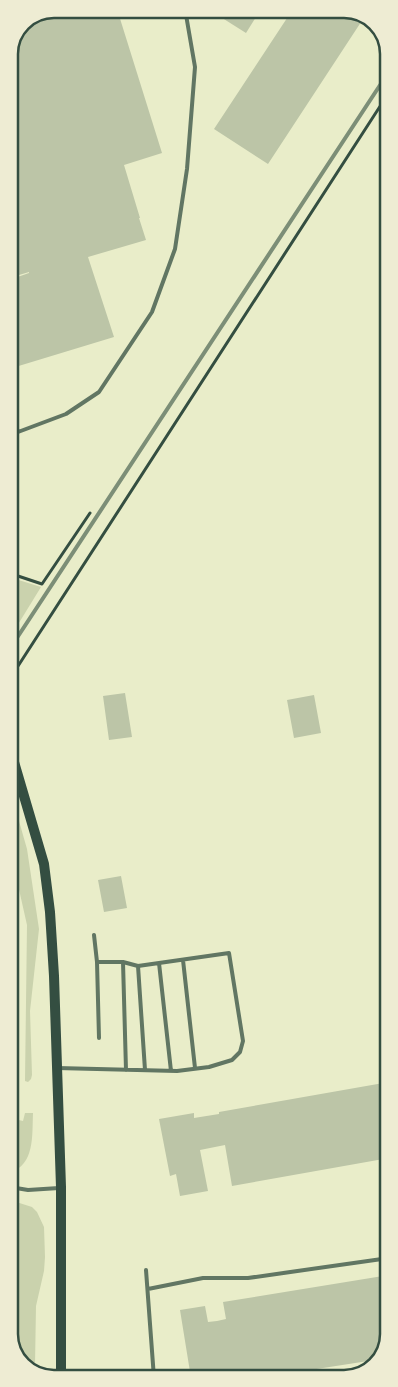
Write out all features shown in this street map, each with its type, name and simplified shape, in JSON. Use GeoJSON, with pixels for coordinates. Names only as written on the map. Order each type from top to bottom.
{"type":"FeatureCollection","features":[{"type":"Feature","properties":{"kind":"main road"},"geometry":{"type":"LineString","coordinates":[[18,776],[44,864],[51,930],[61,1187],[61,1369]]}},
{"type":"Feature","properties":{"kind":"lane"},"geometry":{"type":"LineString","coordinates":[[18,432],[66,414],[99,392],[152,312],[175,249],[187,169],[194,68],[186,18]]}},
{"type":"Feature","properties":{"kind":"lane"},"geometry":{"type":"LineString","coordinates":[[94,935],[97,962],[99,1038]]}},
{"type":"Feature","properties":{"kind":"lane"},"geometry":{"type":"LineString","coordinates":[[57,1068],[171,1071],[209,1067],[232,1060],[240,1052],[243,1042],[228,953],[138,966],[123,962],[97,962]]}},
{"type":"Feature","properties":{"kind":"lane"},"geometry":{"type":"LineString","coordinates":[[183,960],[195,1068]]}},
{"type":"Feature","properties":{"kind":"lane"},"geometry":{"type":"LineString","coordinates":[[123,962],[126,1070]]}},
{"type":"Feature","properties":{"kind":"lane"},"geometry":{"type":"LineString","coordinates":[[159,963],[171,1071]]}},
{"type":"Feature","properties":{"kind":"lane"},"geometry":{"type":"LineString","coordinates":[[138,966],[145,1070]]}},
{"type":"Feature","properties":{"kind":"lane"},"geometry":{"type":"LineString","coordinates":[[18,1189],[28,1190],[61,1187]]}},
{"type":"Feature","properties":{"kind":"lane"},"geometry":{"type":"LineString","coordinates":[[148,1289],[203,1278],[248,1278],[380,1259]]}},
{"type":"Feature","properties":{"kind":"lane"},"geometry":{"type":"LineString","coordinates":[[146,1270],[153,1369]]}},
{"type":"Feature","properties":{"kind":"path"},"geometry":{"type":"LineString","coordinates":[[18,666],[380,106]]}},
{"type":"Feature","properties":{"kind":"path"},"geometry":{"type":"LineString","coordinates":[[18,576],[42,584],[90,512]]}},
{"type":"Feature","properties":{"kind":"green space"},"geometry":{"type":"Polygon","coordinates":[[[18,580],[41,587],[18,624],[18,580]]]}},
{"type":"Feature","properties":{"kind":"green space"},"geometry":{"type":"Polygon","coordinates":[[[18,818],[27,849],[39,929],[30,1011],[32,1075],[28,1082],[25,1081],[27,925],[18,885],[18,818]]]}},
{"type":"Feature","properties":{"kind":"green space"},"geometry":{"type":"Polygon","coordinates":[[[25,1113],[33,1113],[31,1148],[24,1163],[18,1169],[18,1120],[23,1121],[25,1113]]]}},
{"type":"Feature","properties":{"kind":"green space"},"geometry":{"type":"Polygon","coordinates":[[[18,1203],[32,1207],[37,1212],[44,1227],[44,1271],[36,1306],[35,1364],[22,1351],[18,1340],[18,1203]]]}},
{"type":"Feature","properties":{"kind":"building"},"geometry":{"type":"Polygon","coordinates":[[[47,18],[120,18],[162,153],[124,165],[146,240],[88,257],[114,337],[18,366],[18,277],[29,272],[18,275],[18,47],[20,40],[28,28],[47,18]]]}},
{"type":"Feature","properties":{"kind":"building"},"geometry":{"type":"Polygon","coordinates":[[[222,18],[255,18],[246,33],[222,18]]]}},
{"type":"Feature","properties":{"kind":"building"},"geometry":{"type":"Polygon","coordinates":[[[287,18],[351,18],[361,22],[268,164],[214,129],[287,18]]]}},
{"type":"Feature","properties":{"kind":"building"},"geometry":{"type":"Polygon","coordinates":[[[125,693],[132,737],[109,740],[103,696],[125,693]]]}},
{"type":"Feature","properties":{"kind":"building"},"geometry":{"type":"Polygon","coordinates":[[[314,695],[321,733],[294,738],[287,700],[314,695]]]}},
{"type":"Feature","properties":{"kind":"building"},"geometry":{"type":"Polygon","coordinates":[[[121,876],[127,908],[104,912],[98,880],[121,876]]]}},
{"type":"Feature","properties":{"kind":"building"},"geometry":{"type":"Polygon","coordinates":[[[380,1084],[380,1160],[232,1186],[225,1145],[200,1150],[208,1191],[180,1196],[176,1174],[170,1176],[159,1119],[194,1113],[194,1118],[219,1114],[219,1112],[380,1084]]]}},
{"type":"Feature","properties":{"kind":"building"},"geometry":{"type":"Polygon","coordinates":[[[380,1276],[379,1345],[366,1361],[311,1370],[190,1369],[180,1310],[205,1306],[208,1322],[217,1321],[226,1319],[223,1302],[380,1276]]]}},
{"type":"Feature","properties":{"kind":"railway"},"geometry":{"type":"LineString","coordinates":[[18,636],[380,85]]}}]}
